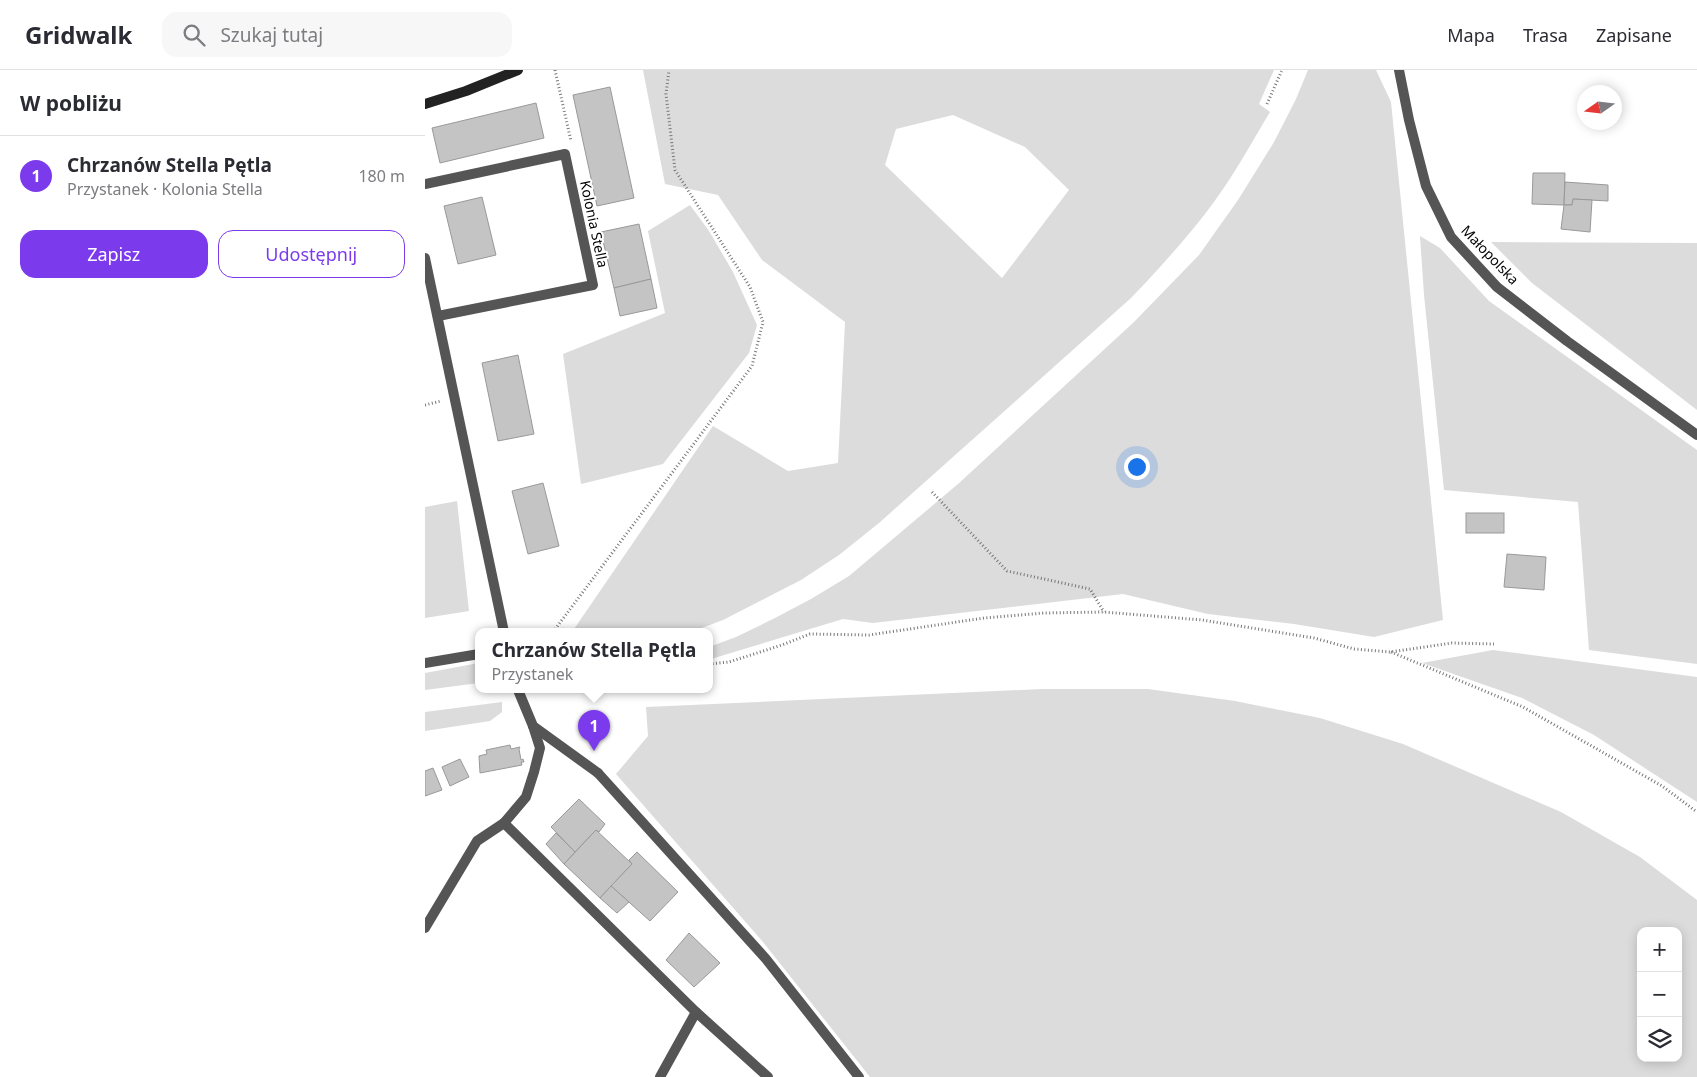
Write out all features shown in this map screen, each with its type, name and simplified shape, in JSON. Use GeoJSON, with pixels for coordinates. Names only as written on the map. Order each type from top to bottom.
{"type":"FeatureCollection","features":[{"type":"Feature","properties":{"kind":"street"},"geometry":{"type":"LineString","coordinates":[[425,104],[518,70]]}},
{"type":"Feature","properties":{"kind":"street","name":"Małopolska"},"geometry":{"type":"LineString","coordinates":[[1399,70],[1409,120],[1426,186],[1451,237],[1497,286],[1567,341],[1697,435]]}},
{"type":"Feature","properties":{"kind":"street"},"geometry":{"type":"LineString","coordinates":[[425,184],[565,154]]}},
{"type":"Feature","properties":{"kind":"street","name":"Kolonia Stella"},"geometry":{"type":"LineString","coordinates":[[438,316],[593,285],[565,154]]}},
{"type":"Feature","properties":{"kind":"street"},"geometry":{"type":"LineString","coordinates":[[425,258],[503,628]]}},
{"type":"Feature","properties":{"kind":"street"},"geometry":{"type":"LineString","coordinates":[[425,663],[475,655]]}},
{"type":"Feature","properties":{"kind":"street"},"geometry":{"type":"LineString","coordinates":[[425,928],[477,841],[504,823],[526,797],[540,748],[519,693]]}},
{"type":"Feature","properties":{"kind":"street"},"geometry":{"type":"LineString","coordinates":[[533,726],[598,772],[766,959],[859,1077]]}},
{"type":"Feature","properties":{"kind":"street"},"geometry":{"type":"LineString","coordinates":[[504,823],[696,1012],[768,1077]]}},
{"type":"Feature","properties":{"kind":"street"},"geometry":{"type":"LineString","coordinates":[[660,1077],[696,1012]]}},
{"type":"Feature","properties":{"kind":"path"},"geometry":{"type":"LineString","coordinates":[[555,70],[572,145],[565,154]]}},
{"type":"Feature","properties":{"kind":"path"},"geometry":{"type":"LineString","coordinates":[[556,628],[752,366],[763,322],[750,286],[675,170],[666,94],[669,70]]}},
{"type":"Feature","properties":{"kind":"path"},"geometry":{"type":"LineString","coordinates":[[1267,104],[1282,70]]}},
{"type":"Feature","properties":{"kind":"path"},"geometry":{"type":"LineString","coordinates":[[425,405],[444,400]]}},
{"type":"Feature","properties":{"kind":"path"},"geometry":{"type":"LineString","coordinates":[[932,492],[1007,571],[1090,589],[1104,612]]}},
{"type":"Feature","properties":{"kind":"path"},"geometry":{"type":"LineString","coordinates":[[713,664],[729,662],[810,634],[869,635],[984,618],[1044,613],[1104,612],[1202,620],[1314,638],[1354,649],[1390,652],[1452,643],[1494,644]]}},
{"type":"Feature","properties":{"kind":"path"},"geometry":{"type":"LineString","coordinates":[[1390,652],[1523,707],[1662,786],[1697,812]]}},
{"type":"Feature","properties":{"kind":"shaded area"},"geometry":{"type":"Polygon","coordinates":[[[643,70],[1274,70],[1259,104],[1270,112],[1223,189],[1205,214],[1160,267],[1131,298],[879,523],[839,555],[801,580],[723,620],[702,628],[575,628],[713,426],[788,471],[838,463],[845,322],[762,260],[718,195],[665,184],[643,70]],[[953,115],[896,129],[885,165],[1002,278],[1069,190],[1025,147],[953,115]]]}},
{"type":"Feature","properties":{"kind":"shaded area"},"geometry":{"type":"Polygon","coordinates":[[[1308,70],[1376,70],[1391,102],[1443,620],[1374,637],[1294,624],[1208,614],[1123,594],[873,623],[843,619],[713,658],[713,646],[736,637],[773,619],[849,576],[958,484],[1134,322],[1199,255],[1238,200],[1274,142],[1296,99],[1308,70]]]}},
{"type":"Feature","properties":{"kind":"shaded area"},"geometry":{"type":"Polygon","coordinates":[[[690,205],[709,231],[733,272],[757,325],[749,353],[663,464],[581,484],[563,354],[665,313],[648,231],[690,205]]]}},
{"type":"Feature","properties":{"kind":"shaded area"},"geometry":{"type":"Polygon","coordinates":[[[1420,236],[1440,248],[1489,301],[1697,450],[1697,664],[1589,650],[1578,502],[1444,490],[1424,295],[1420,236]]]}},
{"type":"Feature","properties":{"kind":"shaded area"},"geometry":{"type":"Polygon","coordinates":[[[1491,242],[1697,243],[1697,410],[1532,283],[1491,242]]]}},
{"type":"Feature","properties":{"kind":"shaded area"},"geometry":{"type":"Polygon","coordinates":[[[457,501],[469,611],[425,618],[425,507],[457,501]]]}},
{"type":"Feature","properties":{"kind":"shaded area"},"geometry":{"type":"Polygon","coordinates":[[[1493,650],[1697,677],[1697,802],[1594,735],[1522,698],[1422,663],[1493,650]]]}},
{"type":"Feature","properties":{"kind":"shaded area"},"geometry":{"type":"Polygon","coordinates":[[[475,664],[475,684],[425,690],[425,673],[475,664]]]}},
{"type":"Feature","properties":{"kind":"shaded area"},"geometry":{"type":"Polygon","coordinates":[[[1042,689],[1148,689],[1235,701],[1320,718],[1403,744],[1561,812],[1640,857],[1697,900],[1697,1077],[870,1077],[763,942],[616,774],[648,736],[646,707],[1042,689]]]}},
{"type":"Feature","properties":{"kind":"shaded area"},"geometry":{"type":"Polygon","coordinates":[[[502,702],[502,712],[490,721],[425,731],[425,712],[502,702]]]}},
{"type":"Feature","properties":{"kind":"building"},"geometry":{"type":"Polygon","coordinates":[[[610,87],[634,198],[597,206],[573,95],[610,87]]]}},
{"type":"Feature","properties":{"kind":"building"},"geometry":{"type":"Polygon","coordinates":[[[536,103],[544,138],[440,163],[432,128],[536,103]]]}},
{"type":"Feature","properties":{"kind":"building"},"geometry":{"type":"Polygon","coordinates":[[[1533,173],[1565,173],[1564,205],[1532,204],[1533,173]]]}},
{"type":"Feature","properties":{"kind":"building"},"geometry":{"type":"Polygon","coordinates":[[[1565,182],[1608,185],[1608,201],[1573,199],[1572,205],[1564,205],[1565,182]]]}},
{"type":"Feature","properties":{"kind":"building"},"geometry":{"type":"Polygon","coordinates":[[[482,197],[496,255],[458,264],[444,206],[482,197]]]}},
{"type":"Feature","properties":{"kind":"building"},"geometry":{"type":"Polygon","coordinates":[[[1573,199],[1592,200],[1590,232],[1561,229],[1564,205],[1572,205],[1573,199]]]}},
{"type":"Feature","properties":{"kind":"building"},"geometry":{"type":"Polygon","coordinates":[[[639,224],[651,279],[614,288],[601,232],[639,224]]]}},
{"type":"Feature","properties":{"kind":"building"},"geometry":{"type":"Polygon","coordinates":[[[651,279],[657,308],[620,316],[614,288],[651,279]]]}},
{"type":"Feature","properties":{"kind":"building"},"geometry":{"type":"Polygon","coordinates":[[[518,355],[534,434],[498,441],[482,363],[518,355]]]}},
{"type":"Feature","properties":{"kind":"building"},"geometry":{"type":"Polygon","coordinates":[[[543,483],[559,546],[528,554],[512,491],[543,483]]]}},
{"type":"Feature","properties":{"kind":"building"},"geometry":{"type":"Polygon","coordinates":[[[1466,513],[1504,513],[1504,533],[1466,533],[1466,513]]]}},
{"type":"Feature","properties":{"kind":"building"},"geometry":{"type":"Polygon","coordinates":[[[1507,554],[1546,557],[1544,590],[1504,587],[1507,554]]]}},
{"type":"Feature","properties":{"kind":"building"},"geometry":{"type":"Polygon","coordinates":[[[510,745],[511,749],[520,747],[521,760],[523,759],[524,762],[521,762],[522,765],[480,773],[479,756],[487,754],[486,750],[510,745]]]}},
{"type":"Feature","properties":{"kind":"building"},"geometry":{"type":"Polygon","coordinates":[[[460,759],[469,777],[450,786],[442,767],[460,759]]]}},
{"type":"Feature","properties":{"kind":"building"},"geometry":{"type":"Polygon","coordinates":[[[433,768],[442,790],[425,796],[425,771],[433,768]]]}},
{"type":"Feature","properties":{"kind":"building"},"geometry":{"type":"Polygon","coordinates":[[[579,799],[605,824],[599,832],[596,830],[575,852],[551,827],[579,799]]]}},
{"type":"Feature","properties":{"kind":"building"},"geometry":{"type":"Polygon","coordinates":[[[596,830],[632,864],[600,898],[564,864],[596,830]]]}},
{"type":"Feature","properties":{"kind":"building"},"geometry":{"type":"Polygon","coordinates":[[[556,833],[575,852],[564,864],[546,844],[556,833]]]}},
{"type":"Feature","properties":{"kind":"building"},"geometry":{"type":"Polygon","coordinates":[[[637,852],[678,892],[650,921],[611,886],[632,864],[629,860],[637,852]]]}},
{"type":"Feature","properties":{"kind":"building"},"geometry":{"type":"Polygon","coordinates":[[[611,886],[629,902],[617,913],[600,898],[611,886]]]}},
{"type":"Feature","properties":{"kind":"building"},"geometry":{"type":"Polygon","coordinates":[[[689,933],[720,963],[694,987],[666,960],[689,933]]]}},
{"type":"Feature","properties":{"kind":"place","name":"Chrzanów Stella Pętla"},"geometry":{"type":"Point","coordinates":[594,751]}}]}
